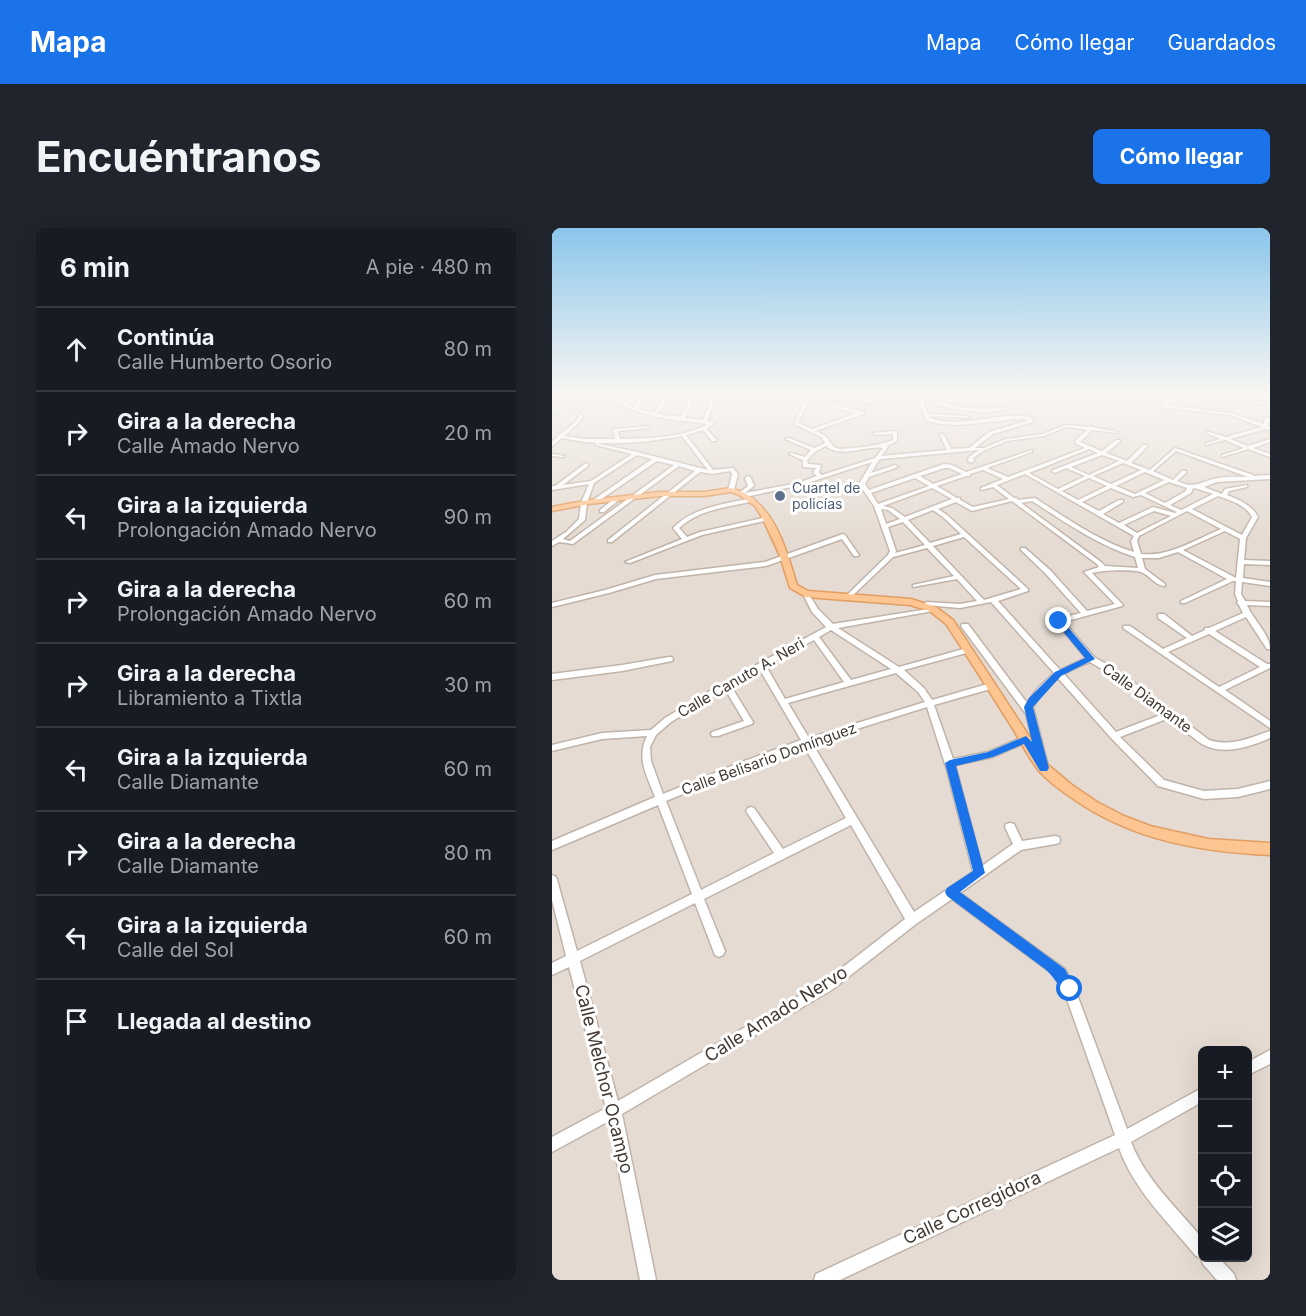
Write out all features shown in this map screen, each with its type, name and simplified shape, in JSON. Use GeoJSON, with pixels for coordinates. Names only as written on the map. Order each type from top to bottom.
{"type":"FeatureCollection","features":[{"type":"Feature","properties":{"kind":"main road"},"geometry":{"type":"LineString","coordinates":[[552,509],[595,501],[671,494],[694,495],[731,490],[746,496],[767,519],[785,558],[793,586],[806,594],[899,600],[927,607],[950,622],[1044,768],[1084,803],[1133,826],[1178,839],[1234,849],[1270,849]]}},
{"type":"Feature","properties":{"kind":"street"},"geometry":{"type":"LineString","coordinates":[[594,442],[699,470],[712,472],[731,469],[735,474],[731,490]]}},
{"type":"Feature","properties":{"kind":"street"},"geometry":{"type":"LineString","coordinates":[[689,442],[712,472]]}},
{"type":"Feature","properties":{"kind":"street"},"geometry":{"type":"LineString","coordinates":[[795,442],[814,450]]}},
{"type":"Feature","properties":{"kind":"street"},"geometry":{"type":"LineString","coordinates":[[805,459],[814,450],[827,444],[833,448],[844,449],[885,445],[892,442]]}},
{"type":"Feature","properties":{"kind":"street"},"geometry":{"type":"LineString","coordinates":[[945,442],[950,452]]}},
{"type":"Feature","properties":{"kind":"street"},"geometry":{"type":"LineString","coordinates":[[970,449],[979,442]]}},
{"type":"Feature","properties":{"kind":"street"},"geometry":{"type":"LineString","coordinates":[[971,461],[971,457],[1001,442]]}},
{"type":"Feature","properties":{"kind":"street"},"geometry":{"type":"LineString","coordinates":[[1079,442],[1143,471],[1190,488],[1216,480],[1270,477]]}},
{"type":"Feature","properties":{"kind":"street"},"geometry":{"type":"LineString","coordinates":[[1055,471],[1102,453],[1117,442]]}},
{"type":"Feature","properties":{"kind":"street"},"geometry":{"type":"LineString","coordinates":[[1208,444],[1215,442]]}},
{"type":"Feature","properties":{"kind":"street"},"geometry":{"type":"LineString","coordinates":[[1235,442],[1270,456]]}},
{"type":"Feature","properties":{"kind":"street"},"geometry":{"type":"LineString","coordinates":[[1224,456],[1266,442]]}},
{"type":"Feature","properties":{"kind":"street"},"geometry":{"type":"LineString","coordinates":[[913,444],[917,454]]}},
{"type":"Feature","properties":{"kind":"street"},"geometry":{"type":"LineString","coordinates":[[848,597],[891,556],[893,550],[877,506],[862,484],[869,475],[875,460],[885,449],[885,445]]}},
{"type":"Feature","properties":{"kind":"street"},"geometry":{"type":"LineString","coordinates":[[1057,491],[1124,463],[1145,446]]}},
{"type":"Feature","properties":{"kind":"street"},"geometry":{"type":"LineString","coordinates":[[983,489],[1088,448]]}},
{"type":"Feature","properties":{"kind":"street"},"geometry":{"type":"LineString","coordinates":[[685,539],[676,528],[684,521],[746,496],[769,492],[875,460],[985,449]]}},
{"type":"Feature","properties":{"kind":"street"},"geometry":{"type":"LineString","coordinates":[[1152,470],[1175,449],[1255,478]]}},
{"type":"Feature","properties":{"kind":"street"},"geometry":{"type":"LineString","coordinates":[[877,506],[1030,451]]}},
{"type":"Feature","properties":{"kind":"street"},"geometry":{"type":"LineString","coordinates":[[554,488],[592,482],[638,453]]}},
{"type":"Feature","properties":{"kind":"street"},"geometry":{"type":"LineString","coordinates":[[791,454],[805,459]]}},
{"type":"Feature","properties":{"kind":"street"},"geometry":{"type":"LineString","coordinates":[[552,455],[563,456]]}},
{"type":"Feature","properties":{"kind":"street"},"geometry":{"type":"LineString","coordinates":[[595,501],[656,459]]}},
{"type":"Feature","properties":{"kind":"street"},"geometry":{"type":"LineString","coordinates":[[805,459],[806,466],[819,466],[816,473],[821,477]]}},
{"type":"Feature","properties":{"kind":"street"},"geometry":{"type":"LineString","coordinates":[[554,488],[586,465]]}},
{"type":"Feature","properties":{"kind":"street"},"geometry":{"type":"LineString","coordinates":[[555,542],[571,543],[678,465]]}},
{"type":"Feature","properties":{"kind":"street"},"geometry":{"type":"LineString","coordinates":[[869,475],[895,466]]}},
{"type":"Feature","properties":{"kind":"street"},"geometry":{"type":"LineString","coordinates":[[867,493],[947,466],[968,475]]}},
{"type":"Feature","properties":{"kind":"street"},"geometry":{"type":"LineString","coordinates":[[1067,467],[1112,486],[1167,504],[1243,538]]}},
{"type":"Feature","properties":{"kind":"street"},"geometry":{"type":"LineString","coordinates":[[1216,480],[1226,467]]}},
{"type":"Feature","properties":{"kind":"street"},"geometry":{"type":"LineString","coordinates":[[985,469],[1009,480]]}},
{"type":"Feature","properties":{"kind":"street"},"geometry":{"type":"LineString","coordinates":[[610,541],[699,470]]}},
{"type":"Feature","properties":{"kind":"street"},"geometry":{"type":"LineString","coordinates":[[1077,502],[1143,471]]}},
{"type":"Feature","properties":{"kind":"street"},"geometry":{"type":"LineString","coordinates":[[1138,494],[1170,481],[1184,472]]}},
{"type":"Feature","properties":{"kind":"street"},"geometry":{"type":"LineString","coordinates":[[1026,473],[1119,525],[1135,538],[1142,570]]}},
{"type":"Feature","properties":{"kind":"street"},"geometry":{"type":"LineString","coordinates":[[916,476],[972,509],[1033,499],[1120,550],[1152,557],[1226,529]]}},
{"type":"Feature","properties":{"kind":"street"},"geometry":{"type":"LineString","coordinates":[[746,496],[752,484],[748,478]]}},
{"type":"Feature","properties":{"kind":"street"},"geometry":{"type":"LineString","coordinates":[[555,542],[579,524],[592,482]]}},
{"type":"Feature","properties":{"kind":"street"},"geometry":{"type":"LineString","coordinates":[[995,486],[1103,568]]}},
{"type":"Feature","properties":{"kind":"street"},"geometry":{"type":"LineString","coordinates":[[1120,550],[1135,538],[1181,512],[1227,490],[1245,486]]}},
{"type":"Feature","properties":{"kind":"street"},"geometry":{"type":"LineString","coordinates":[[1199,487],[1235,500],[1253,512],[1255,517],[1243,538],[1236,580],[1240,603],[1270,647]]}},
{"type":"Feature","properties":{"kind":"street"},"geometry":{"type":"LineString","coordinates":[[1167,504],[1189,492],[1190,488]]}},
{"type":"Feature","properties":{"kind":"street"},"geometry":{"type":"LineString","coordinates":[[602,511],[617,499]]}},
{"type":"Feature","properties":{"kind":"street"},"geometry":{"type":"LineString","coordinates":[[886,526],[958,499]]}},
{"type":"Feature","properties":{"kind":"street"},"geometry":{"type":"LineString","coordinates":[[1098,514],[1121,501]]}},
{"type":"Feature","properties":{"kind":"street"},"geometry":{"type":"LineString","coordinates":[[877,506],[890,509],[904,519],[982,602]]}},
{"type":"Feature","properties":{"kind":"street"},"geometry":{"type":"LineString","coordinates":[[933,508],[965,535]]}},
{"type":"Feature","properties":{"kind":"street"},"geometry":{"type":"LineString","coordinates":[[1119,525],[1158,509],[1181,512]]}},
{"type":"Feature","properties":{"kind":"street"},"geometry":{"type":"LineString","coordinates":[[628,562],[685,539],[767,519]]}},
{"type":"Feature","properties":{"kind":"street"},"geometry":{"type":"LineString","coordinates":[[891,556],[965,535]]}},
{"type":"Feature","properties":{"kind":"street","name":"Calle Canuto A. Neri"},"geometry":{"type":"LineString","coordinates":[[653,733],[668,720],[726,685],[831,627],[927,607],[960,606],[993,600],[1026,590],[965,535]]}},
{"type":"Feature","properties":{"kind":"street"},"geometry":{"type":"LineString","coordinates":[[552,605],[607,592],[655,577],[765,564],[843,536],[856,555]]}},
{"type":"Feature","properties":{"kind":"street"},"geometry":{"type":"LineString","coordinates":[[1023,549],[1038,561],[1085,613]]}},
{"type":"Feature","properties":{"kind":"street"},"geometry":{"type":"LineString","coordinates":[[1177,549],[1236,580],[1270,584]]}},
{"type":"Feature","properties":{"kind":"street"},"geometry":{"type":"LineString","coordinates":[[1240,562],[1270,564]]}},
{"type":"Feature","properties":{"kind":"street"},"geometry":{"type":"LineString","coordinates":[[1090,659],[1059,621],[1120,605],[1088,574],[1090,570],[1103,568],[1142,570],[1163,585]]}},
{"type":"Feature","properties":{"kind":"street"},"geometry":{"type":"LineString","coordinates":[[915,586],[957,577]]}},
{"type":"Feature","properties":{"kind":"street"},"geometry":{"type":"LineString","coordinates":[[1183,602],[1236,580]]}},
{"type":"Feature","properties":{"kind":"street"},"geometry":{"type":"LineString","coordinates":[[806,594],[809,604],[831,627],[915,684],[930,702],[950,763],[979,873]]}},
{"type":"Feature","properties":{"kind":"street"},"geometry":{"type":"LineString","coordinates":[[993,600],[1114,736],[1161,783],[1175,789],[1204,795],[1238,793],[1270,785]]}},
{"type":"Feature","properties":{"kind":"street"},"geometry":{"type":"LineString","coordinates":[[1240,603],[1270,604]]}},
{"type":"Feature","properties":{"kind":"street"},"geometry":{"type":"LineString","coordinates":[[1162,652],[1247,614]]}},
{"type":"Feature","properties":{"kind":"street"},"geometry":{"type":"LineString","coordinates":[[1161,616],[1191,638]]}},
{"type":"Feature","properties":{"kind":"street"},"geometry":{"type":"LineString","coordinates":[[965,626],[1029,712],[1044,768]]}},
{"type":"Feature","properties":{"kind":"street"},"geometry":{"type":"LineString","coordinates":[[1127,628],[1270,725]]}},
{"type":"Feature","properties":{"kind":"street"},"geometry":{"type":"LineString","coordinates":[[1208,630],[1268,666]]}},
{"type":"Feature","properties":{"kind":"street"},"geometry":{"type":"LineString","coordinates":[[815,636],[849,683]]}},
{"type":"Feature","properties":{"kind":"street"},"geometry":{"type":"LineString","coordinates":[[783,702],[968,650]]}},
{"type":"Feature","properties":{"kind":"street"},"geometry":{"type":"LineString","coordinates":[[552,677],[669,659]]}},
{"type":"Feature","properties":{"kind":"street","name":"Calle Diamante"},"geometry":{"type":"LineString","coordinates":[[1029,712],[1032,700],[1058,674],[1090,659],[1117,674],[1206,742],[1218,747],[1239,746],[1270,734]]}},
{"type":"Feature","properties":{"kind":"street"},"geometry":{"type":"LineString","coordinates":[[761,665],[912,920]]}},
{"type":"Feature","properties":{"kind":"street"},"geometry":{"type":"LineString","coordinates":[[1219,690],[1268,666]]}},
{"type":"Feature","properties":{"kind":"street"},"geometry":{"type":"LineString","coordinates":[[715,734],[749,722],[726,685]]}},
{"type":"Feature","properties":{"kind":"street","name":"Calle Belisario Domínguez"},"geometry":{"type":"LineString","coordinates":[[552,846],[661,799],[806,742],[930,702],[991,686]]}},
{"type":"Feature","properties":{"kind":"street"},"geometry":{"type":"LineString","coordinates":[[1114,736],[1171,714]]}},
{"type":"Feature","properties":{"kind":"street"},"geometry":{"type":"LineString","coordinates":[[552,748],[581,739],[614,733],[653,733],[646,747],[646,760],[719,951]]}},
{"type":"Feature","properties":{"kind":"street"},"geometry":{"type":"LineString","coordinates":[[950,763],[983,757],[1026,739]]}},
{"type":"Feature","properties":{"kind":"street"},"geometry":{"type":"LineString","coordinates":[[751,811],[782,856]]}},
{"type":"Feature","properties":{"kind":"street"},"geometry":{"type":"LineString","coordinates":[[552,969],[852,820]]}},
{"type":"Feature","properties":{"kind":"street"},"geometry":{"type":"LineString","coordinates":[[1010,826],[1019,846],[1054,840]]}},
{"type":"Feature","properties":{"kind":"street","name":"Calle Amado Nervo"},"geometry":{"type":"LineString","coordinates":[[552,1145],[830,985],[912,920],[1019,846]]}},
{"type":"Feature","properties":{"kind":"street","name":"Calle Melchor Ocampo"},"geometry":{"type":"LineString","coordinates":[[552,880],[614,1111],[648,1280]]}},
{"type":"Feature","properties":{"kind":"street"},"geometry":{"type":"LineString","coordinates":[[951,892],[1060,973],[1070,989],[1131,1160],[1142,1179],[1198,1244]]}},
{"type":"Feature","properties":{"kind":"street"},"geometry":{"type":"LineString","coordinates":[[1252,1068],[1270,1057]]}},
{"type":"Feature","properties":{"kind":"street","name":"Calle Corregidora"},"geometry":{"type":"LineString","coordinates":[[822,1280],[1124,1138],[1198,1098]]}},
{"type":"Feature","properties":{"kind":"street"},"geometry":{"type":"LineString","coordinates":[[1213,1262],[1228,1280]]}},
{"type":"Feature","properties":{"kind":"shaded area"},"geometry":{"type":"Polygon","coordinates":[[[552,442],[1270,442],[1270,1280],[552,1280],[552,442]]]}},
{"type":"Feature","properties":{"kind":"place","name":"Cuartel de policías"},"geometry":{"type":"Point","coordinates":[780,496]}},
{"type":"Feature","properties":{"kind":"route"},"geometry":{"type":"LineString","coordinates":[[1059,621],[1090,659],[1058,674],[1032,700],[1029,707],[1044,768],[1026,739],[990,755],[950,763],[979,873],[951,892],[1060,973],[1070,989]]}}]}
